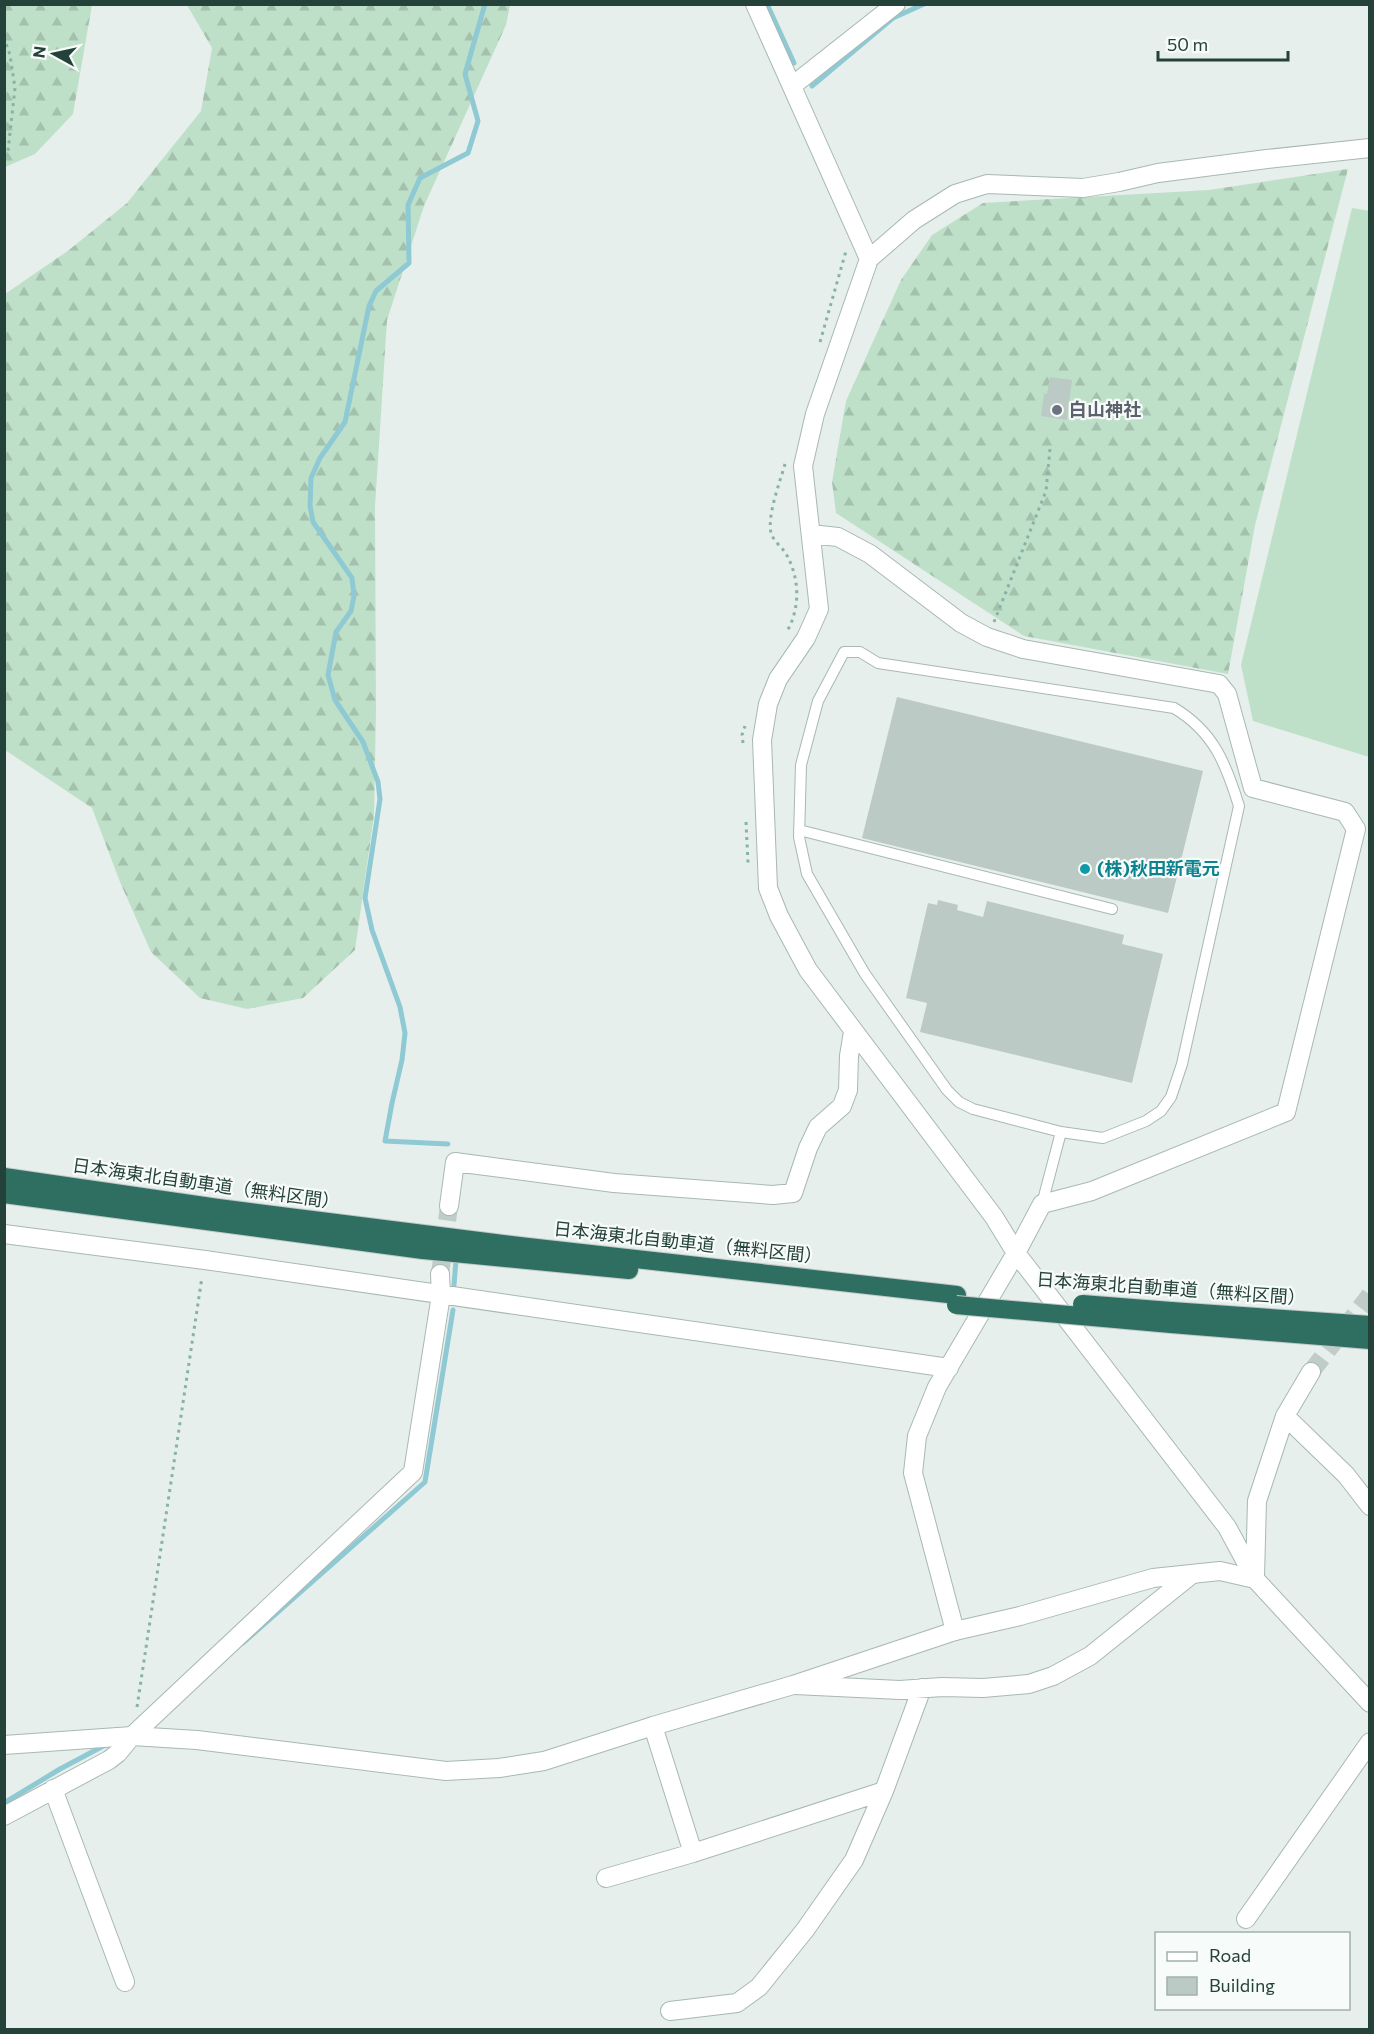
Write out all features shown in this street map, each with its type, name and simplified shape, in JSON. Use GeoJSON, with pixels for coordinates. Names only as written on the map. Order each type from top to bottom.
{"type":"FeatureCollection","features":[{"type":"Feature","properties":{"kind":"highway","name":"日本海東北自動車道（無料区間）"},"geometry":{"type":"LineString","coordinates":[[4,1177],[218,1208],[957,1300]]}},
{"type":"Feature","properties":{"kind":"highway","name":"日本海東北自動車道（無料区間）"},"geometry":{"type":"LineString","coordinates":[[4,1194],[423,1250],[787,1286],[1171,1318],[1370,1340]]}},
{"type":"Feature","properties":{"kind":"highway","name":"日本海東北自動車道（無料区間）"},"geometry":{"type":"LineString","coordinates":[[1171,1318],[1370,1325]]}},
{"type":"Feature","properties":{"kind":"street"},"geometry":{"type":"LineString","coordinates":[[755,4],[869,259]]}},
{"type":"Feature","properties":{"kind":"street"},"geometry":{"type":"LineString","coordinates":[[792,86],[897,4]]}},
{"type":"Feature","properties":{"kind":"street"},"geometry":{"type":"LineString","coordinates":[[1370,148],[1191,169],[1083,188],[987,184],[955,194],[914,220],[869,259],[815,414],[803,466],[819,609],[806,638],[778,679],[768,704],[762,740],[768,888],[779,916],[808,970],[994,1216],[1016,1253],[1227,1527],[1255,1579],[1370,1703]]}},
{"type":"Feature","properties":{"kind":"street"},"geometry":{"type":"LineString","coordinates":[[811,534],[838,537],[870,554],[961,623],[987,637],[1023,649],[1219,684],[1227,694],[1252,788],[1345,812],[1356,829],[1286,1112],[1092,1191],[1042,1204],[1016,1253],[937,1387],[917,1436],[913,1473],[955,1631]]}},
{"type":"Feature","properties":{"kind":"street"},"geometry":{"type":"LineString","coordinates":[[449,1206],[455,1162],[614,1183],[773,1195],[793,1193],[808,1148],[819,1127],[842,1106],[848,1090],[849,1056],[853,1032]]}},
{"type":"Feature","properties":{"kind":"street"},"geometry":{"type":"LineString","coordinates":[[4,1234],[205,1260],[949,1368]]}},
{"type":"Feature","properties":{"kind":"street"},"geometry":{"type":"LineString","coordinates":[[4,1816],[118,1754],[132,1736],[413,1472],[441,1295],[440,1275]]}},
{"type":"Feature","properties":{"kind":"street"},"geometry":{"type":"LineString","coordinates":[[1255,1579],[1257,1501],[1285,1416],[1311,1372]]}},
{"type":"Feature","properties":{"kind":"street"},"geometry":{"type":"LineString","coordinates":[[1285,1416],[1346,1475],[1370,1506]]}},
{"type":"Feature","properties":{"kind":"street"},"geometry":{"type":"LineString","coordinates":[[4,1745],[132,1736],[197,1740],[446,1772],[499,1768],[544,1761],[793,1685],[955,1631],[1020,1616],[1153,1578],[1220,1571],[1255,1579]]}},
{"type":"Feature","properties":{"kind":"street"},"geometry":{"type":"LineString","coordinates":[[793,1685],[900,1690],[983,1688],[1029,1684],[1053,1676],[1090,1656],[1191,1575]]}},
{"type":"Feature","properties":{"kind":"street"},"geometry":{"type":"LineString","coordinates":[[670,2011],[737,2003],[759,1987],[806,1930],[854,1860],[884,1791],[922,1688]]}},
{"type":"Feature","properties":{"kind":"street"},"geometry":{"type":"LineString","coordinates":[[653,1726],[693,1853]]}},
{"type":"Feature","properties":{"kind":"street"},"geometry":{"type":"LineString","coordinates":[[1246,1919],[1370,1742]]}},
{"type":"Feature","properties":{"kind":"street"},"geometry":{"type":"LineString","coordinates":[[53,1789],[125,1982]]}},
{"type":"Feature","properties":{"kind":"street"},"geometry":{"type":"LineString","coordinates":[[606,1878],[693,1853],[884,1791]]}},
{"type":"Feature","properties":{"kind":"lane"},"geometry":{"type":"LineString","coordinates":[[844,652],[860,652],[878,663],[1174,708],[1187,716],[1213,742],[1230,775],[1239,806],[1182,1064],[1172,1097],[1161,1111],[1146,1121],[1103,1138],[1061,1132],[973,1109],[959,1102],[947,1090],[865,974],[807,874],[799,837],[801,765],[818,701],[844,652]]}},
{"type":"Feature","properties":{"kind":"lane"},"geometry":{"type":"LineString","coordinates":[[799,830],[1112,909]]}},
{"type":"Feature","properties":{"kind":"lane"},"geometry":{"type":"LineString","coordinates":[[1042,1204],[1061,1132]]}},
{"type":"Feature","properties":{"kind":"path"},"geometry":{"type":"LineString","coordinates":[[4,37],[10,55],[15,88],[8,152],[4,157]]}},
{"type":"Feature","properties":{"kind":"path"},"geometry":{"type":"LineString","coordinates":[[987,637],[1046,491],[1050,449]]}},
{"type":"Feature","properties":{"kind":"path"},"geometry":{"type":"LineString","coordinates":[[132,1736],[205,1260]]}},
{"type":"Feature","properties":{"kind":"green space"},"geometry":{"type":"Polygon","coordinates":[[[5,4],[92,5],[73,114],[35,154],[5,167],[5,4]]]}},
{"type":"Feature","properties":{"kind":"green space"},"geometry":{"type":"Polygon","coordinates":[[[187,5],[510,5],[506,25],[424,206],[387,320],[375,507],[374,815],[355,950],[303,998],[247,1009],[200,998],[151,952],[120,882],[92,808],[5,750],[5,294],[69,250],[127,203],[201,111],[212,48],[187,5]]]}},
{"type":"Feature","properties":{"kind":"green space"},"geometry":{"type":"Polygon","coordinates":[[[1348,169],[1255,525],[1228,674],[1024,636],[836,513],[832,482],[846,401],[901,280],[932,235],[983,203],[1209,190],[1348,169]]]}},
{"type":"Feature","properties":{"kind":"green space"},"geometry":{"type":"Polygon","coordinates":[[[1352,208],[1370,211],[1369,757],[1253,721],[1241,665],[1352,208]]]}},
{"type":"Feature","properties":{"kind":"building"},"geometry":{"type":"Polygon","coordinates":[[[1050,377],[1072,380],[1067,420],[1041,416],[1044,393],[1047,394],[1050,377]]]}},
{"type":"Feature","properties":{"kind":"building"},"geometry":{"type":"Polygon","coordinates":[[[897,697],[1203,771],[1168,913],[862,838],[897,697]]]}},
{"type":"Feature","properties":{"kind":"building"},"geometry":{"type":"Polygon","coordinates":[[[938,900],[958,905],[957,910],[983,917],[987,901],[1124,935],[1122,944],[1163,954],[1132,1083],[920,1032],[927,1003],[906,998],[928,903],[937,905],[938,900]]]}},
{"type":"Feature","properties":{"kind":"waterway"},"geometry":{"type":"LineString","coordinates":[[448,1144],[385,1141],[402,1060],[405,1033],[400,1007],[372,930],[365,898],[380,799],[378,782],[363,742],[335,700],[328,675],[336,632],[351,611],[354,596],[352,578],[313,522],[310,506],[311,478],[320,458],[345,422],[369,306],[376,291],[409,263],[408,205],[420,178],[468,153],[478,121],[465,74],[485,4]]}},
{"type":"Feature","properties":{"kind":"waterway"},"geometry":{"type":"LineString","coordinates":[[767,4],[794,63]]}},
{"type":"Feature","properties":{"kind":"waterway"},"geometry":{"type":"LineString","coordinates":[[812,86],[893,18],[924,4]]}},
{"type":"Feature","properties":{"kind":"waterway"},"geometry":{"type":"LineString","coordinates":[[454,1285],[456,1260]]}},
{"type":"Feature","properties":{"kind":"waterway"},"geometry":{"type":"LineString","coordinates":[[243,1643],[425,1482],[453,1310]]}},
{"type":"Feature","properties":{"kind":"waterway"},"geometry":{"type":"LineString","coordinates":[[4,1803],[107,1744]]}},
{"type":"Feature","properties":{"kind":"tunnel"},"geometry":{"type":"LineString","coordinates":[[440,1274],[449,1206]]}},
{"type":"Feature","properties":{"kind":"tunnel"},"geometry":{"type":"LineString","coordinates":[[1311,1372],[1370,1295]]}},
{"type":"Feature","properties":{"kind":"place","name":"白山神社"},"geometry":{"type":"Point","coordinates":[1057,410]}},
{"type":"Feature","properties":{"kind":"place","name":"(株)秋田新電元"},"geometry":{"type":"Point","coordinates":[1085,869]}}]}
